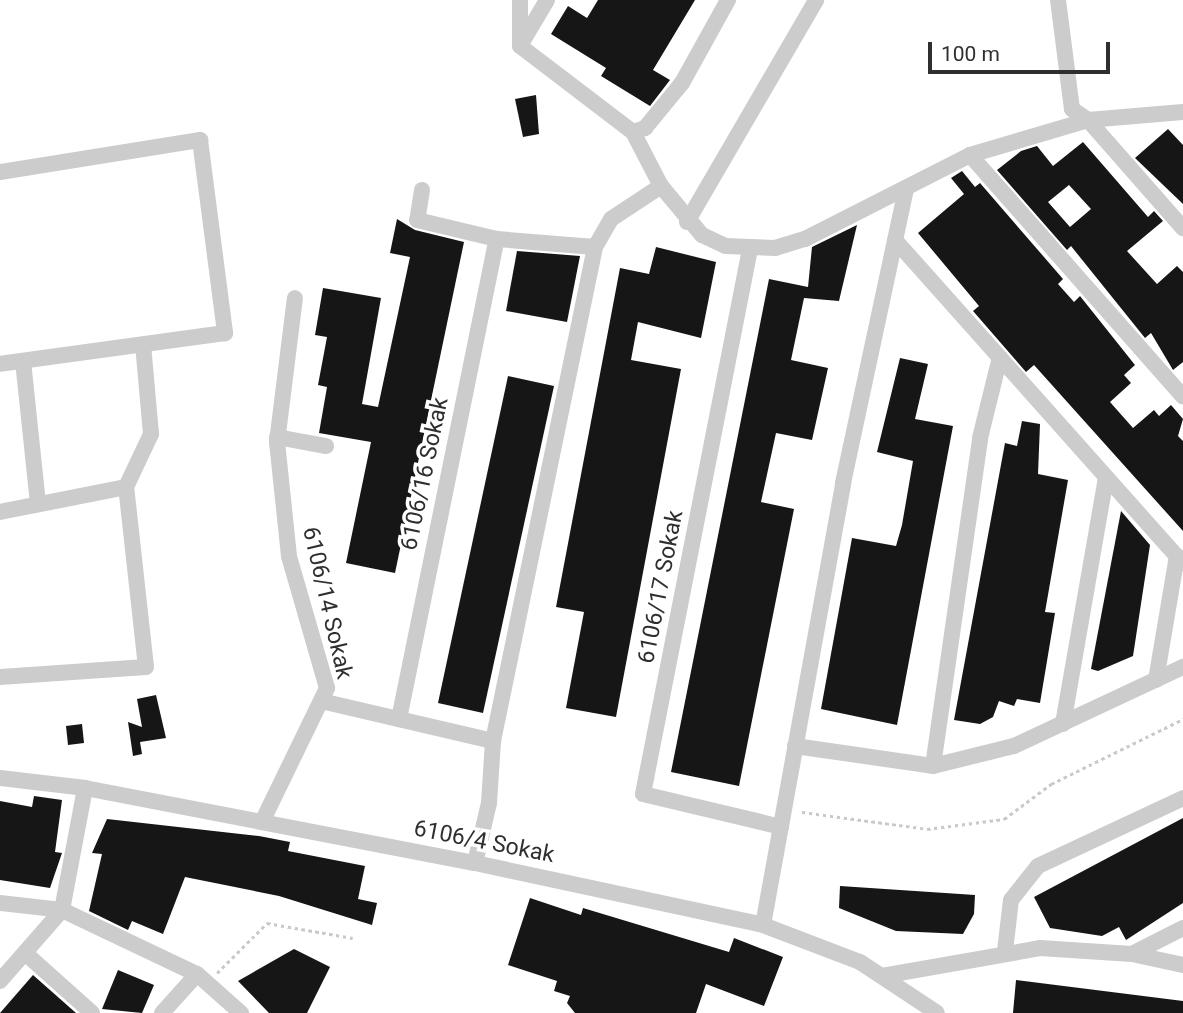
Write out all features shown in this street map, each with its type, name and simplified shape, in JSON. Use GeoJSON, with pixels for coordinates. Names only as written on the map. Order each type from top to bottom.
{"type":"FeatureCollection","features":[{"type":"Feature","properties":{"kind":"street"},"geometry":{"type":"LineString","coordinates":[[520,0],[520,46]]}},
{"type":"Feature","properties":{"kind":"street"},"geometry":{"type":"LineString","coordinates":[[520,46],[547,0]]}},
{"type":"Feature","properties":{"kind":"street"},"geometry":{"type":"LineString","coordinates":[[633,132],[645,128],[682,83],[728,0]]}},
{"type":"Feature","properties":{"kind":"street"},"geometry":{"type":"LineString","coordinates":[[687,222],[816,0]]}},
{"type":"Feature","properties":{"kind":"street"},"geometry":{"type":"LineString","coordinates":[[1058,0],[1069,98],[1075,113],[1088,120],[1183,228]]}},
{"type":"Feature","properties":{"kind":"street"},"geometry":{"type":"LineString","coordinates":[[520,46],[633,132],[661,186],[687,222],[726,246],[750,249],[805,239],[970,155],[1088,120],[1183,112]]}},
{"type":"Feature","properties":{"kind":"street"},"geometry":{"type":"LineString","coordinates":[[0,172],[200,140],[225,332],[0,364]]}},
{"type":"Feature","properties":{"kind":"street"},"geometry":{"type":"LineString","coordinates":[[970,155],[1183,397]]}},
{"type":"Feature","properties":{"kind":"street"},"geometry":{"type":"LineString","coordinates":[[475,863],[493,780],[493,741],[595,247],[611,219],[661,186]]}},
{"type":"Feature","properties":{"kind":"street"},"geometry":{"type":"LineString","coordinates":[[763,925],[795,746],[905,189]]}},
{"type":"Feature","properties":{"kind":"street"},"geometry":{"type":"LineString","coordinates":[[422,190],[417,220],[497,239],[595,247]]}},
{"type":"Feature","properties":{"kind":"street","name":"6106/16 Sokak"},"geometry":{"type":"LineString","coordinates":[[399,719],[497,239]]}},
{"type":"Feature","properties":{"kind":"street"},"geometry":{"type":"LineString","coordinates":[[895,240],[1180,559],[1156,680]]}},
{"type":"Feature","properties":{"kind":"street","name":"6106/17 Sokak"},"geometry":{"type":"LineString","coordinates":[[750,249],[643,794],[781,827]]}},
{"type":"Feature","properties":{"kind":"street","name":"6106/14 Sokak"},"geometry":{"type":"LineString","coordinates":[[262,822],[327,688],[289,556],[277,437],[295,298]]}},
{"type":"Feature","properties":{"kind":"street"},"geometry":{"type":"LineString","coordinates":[[0,677],[146,667],[126,487],[151,434],[143,344]]}},
{"type":"Feature","properties":{"kind":"street"},"geometry":{"type":"LineString","coordinates":[[933,766],[980,438],[1000,357]]}},
{"type":"Feature","properties":{"kind":"street"},"geometry":{"type":"LineString","coordinates":[[23,361],[38,504]]}},
{"type":"Feature","properties":{"kind":"street"},"geometry":{"type":"LineString","coordinates":[[277,437],[326,446]]}},
{"type":"Feature","properties":{"kind":"street"},"geometry":{"type":"LineString","coordinates":[[1063,724],[1106,478]]}},
{"type":"Feature","properties":{"kind":"street"},"geometry":{"type":"LineString","coordinates":[[0,512],[126,487]]}},
{"type":"Feature","properties":{"kind":"street"},"geometry":{"type":"LineString","coordinates":[[795,746],[933,766],[1014,746],[1183,667]]}},
{"type":"Feature","properties":{"kind":"street"},"geometry":{"type":"LineString","coordinates":[[321,701],[493,741]]}},
{"type":"Feature","properties":{"kind":"street","name":"6106/4 Sokak"},"geometry":{"type":"LineString","coordinates":[[0,778],[85,788],[475,863],[763,925],[882,976],[937,1013]]}},
{"type":"Feature","properties":{"kind":"street"},"geometry":{"type":"LineString","coordinates":[[0,981],[62,911],[85,788]]}},
{"type":"Feature","properties":{"kind":"street"},"geometry":{"type":"LineString","coordinates":[[1005,951],[1011,900],[1038,866],[1183,798]]}},
{"type":"Feature","properties":{"kind":"street"},"geometry":{"type":"LineString","coordinates":[[0,903],[62,911],[202,978],[241,1013]]}},
{"type":"Feature","properties":{"kind":"street"},"geometry":{"type":"LineString","coordinates":[[1132,954],[1183,928]]}},
{"type":"Feature","properties":{"kind":"street"},"geometry":{"type":"LineString","coordinates":[[882,976],[1005,951],[1132,954],[1183,965]]}},
{"type":"Feature","properties":{"kind":"street"},"geometry":{"type":"LineString","coordinates":[[25,953],[92,1013]]}},
{"type":"Feature","properties":{"kind":"street"},"geometry":{"type":"LineString","coordinates":[[162,1013],[202,978]]}},
{"type":"Feature","properties":{"kind":"path"},"geometry":{"type":"LineString","coordinates":[[802,812],[927,829],[1004,819],[1051,784],[1183,719]]}},
{"type":"Feature","properties":{"kind":"path"},"geometry":{"type":"LineString","coordinates":[[202,978],[267,923],[353,938]]}},
{"type":"Feature","properties":{"kind":"building"},"geometry":{"type":"Polygon","coordinates":[[[598,0],[695,0],[653,70],[670,80],[650,106],[601,76],[606,68],[551,34],[568,6],[587,18],[598,0]]]}},
{"type":"Feature","properties":{"kind":"building"},"geometry":{"type":"Polygon","coordinates":[[[536,95],[539,134],[523,137],[515,99],[536,95]]]}},
{"type":"Feature","properties":{"kind":"building"},"geometry":{"type":"Polygon","coordinates":[[[1168,129],[1183,145],[1183,204],[1135,158],[1168,129]]]}},
{"type":"Feature","properties":{"kind":"building"},"geometry":{"type":"Polygon","coordinates":[[[1083,142],[1148,217],[1154,211],[1163,221],[1127,251],[1157,284],[1177,266],[1183,272],[1183,362],[1173,370],[1151,333],[1145,338],[1071,246],[1067,250],[997,170],[1021,151],[1037,146],[1053,166],[1083,142]],[[1069,185],[1048,202],[1070,227],[1091,209],[1069,185]]]}},
{"type":"Feature","properties":{"kind":"building"},"geometry":{"type":"Polygon","coordinates":[[[962,171],[975,187],[980,183],[1063,279],[1058,284],[1074,302],[1080,296],[1135,365],[1124,375],[1131,383],[1110,402],[1133,428],[1154,410],[1159,416],[1171,405],[1183,419],[1178,436],[1183,441],[1183,531],[1034,365],[1026,372],[973,311],[979,306],[918,233],[964,194],[951,178],[962,171]]]}},
{"type":"Feature","properties":{"kind":"building"},"geometry":{"type":"Polygon","coordinates":[[[397,219],[415,230],[464,242],[395,573],[346,563],[371,442],[319,433],[327,387],[318,385],[327,337],[315,335],[323,288],[381,298],[362,404],[378,407],[410,257],[390,253],[397,219]]]}},
{"type":"Feature","properties":{"kind":"building"},"geometry":{"type":"Polygon","coordinates":[[[857,225],[839,301],[804,298],[791,360],[828,368],[812,440],[776,433],[761,502],[794,509],[739,786],[671,772],[769,279],[808,287],[812,247],[857,225]]]}},
{"type":"Feature","properties":{"kind":"building"},"geometry":{"type":"Polygon","coordinates":[[[656,247],[716,262],[701,338],[638,322],[631,360],[681,369],[616,717],[566,708],[584,612],[556,607],[620,268],[649,274],[656,247]]]}},
{"type":"Feature","properties":{"kind":"building"},"geometry":{"type":"Polygon","coordinates":[[[517,251],[580,256],[567,322],[506,311],[517,251]]]}},
{"type":"Feature","properties":{"kind":"building"},"geometry":{"type":"Polygon","coordinates":[[[900,358],[928,364],[915,419],[953,426],[897,725],[821,709],[852,538],[896,546],[902,525],[913,461],[877,452],[900,358]]]}},
{"type":"Feature","properties":{"kind":"building"},"geometry":{"type":"Polygon","coordinates":[[[508,376],[554,386],[483,713],[438,703],[508,376]]]}},
{"type":"Feature","properties":{"kind":"building"},"geometry":{"type":"Polygon","coordinates":[[[1022,421],[1040,424],[1038,474],[1068,480],[1045,612],[1055,613],[1040,703],[1017,699],[1014,706],[999,701],[993,717],[980,724],[954,720],[1005,443],[1017,446],[1022,421]]]}},
{"type":"Feature","properties":{"kind":"building"},"geometry":{"type":"Polygon","coordinates":[[[1121,511],[1150,545],[1133,656],[1098,671],[1091,669],[1121,511]]]}},
{"type":"Feature","properties":{"kind":"building"},"geometry":{"type":"Polygon","coordinates":[[[156,695],[166,738],[140,742],[142,754],[133,756],[128,722],[142,727],[137,699],[156,695]]]}},
{"type":"Feature","properties":{"kind":"building"},"geometry":{"type":"Polygon","coordinates":[[[82,724],[84,743],[68,745],[66,726],[82,724]]]}},
{"type":"Feature","properties":{"kind":"building"},"geometry":{"type":"Polygon","coordinates":[[[34,796],[62,800],[55,852],[62,853],[50,888],[0,880],[0,801],[32,807],[34,796]]]}},
{"type":"Feature","properties":{"kind":"building"},"geometry":{"type":"Polygon","coordinates":[[[1183,818],[1183,903],[1126,940],[1119,927],[1102,936],[1050,928],[1034,897],[1183,818]]]}},
{"type":"Feature","properties":{"kind":"building"},"geometry":{"type":"Polygon","coordinates":[[[107,819],[259,836],[290,842],[288,851],[365,866],[358,899],[377,903],[372,925],[279,896],[185,877],[163,934],[132,921],[128,930],[89,911],[102,854],[92,853],[107,819]]]}},
{"type":"Feature","properties":{"kind":"building"},"geometry":{"type":"Polygon","coordinates":[[[840,886],[975,895],[974,914],[963,934],[896,931],[839,908],[840,886]]]}},
{"type":"Feature","properties":{"kind":"building"},"geometry":{"type":"Polygon","coordinates":[[[530,898],[581,915],[583,908],[729,952],[734,938],[783,957],[764,1006],[706,984],[696,1013],[575,1013],[567,1003],[570,996],[554,991],[557,981],[508,965],[530,898]]]}},
{"type":"Feature","properties":{"kind":"building"},"geometry":{"type":"Polygon","coordinates":[[[294,949],[330,967],[307,1013],[269,1013],[238,981],[294,949]]]}},
{"type":"Feature","properties":{"kind":"building"},"geometry":{"type":"Polygon","coordinates":[[[118,970],[154,985],[142,1013],[102,1009],[118,970]]]}},
{"type":"Feature","properties":{"kind":"building"},"geometry":{"type":"Polygon","coordinates":[[[33,975],[76,1013],[0,1013],[33,975]]]}},
{"type":"Feature","properties":{"kind":"building"},"geometry":{"type":"Polygon","coordinates":[[[1016,980],[1183,1001],[1183,1013],[1013,1013],[1016,980]]]}}]}
